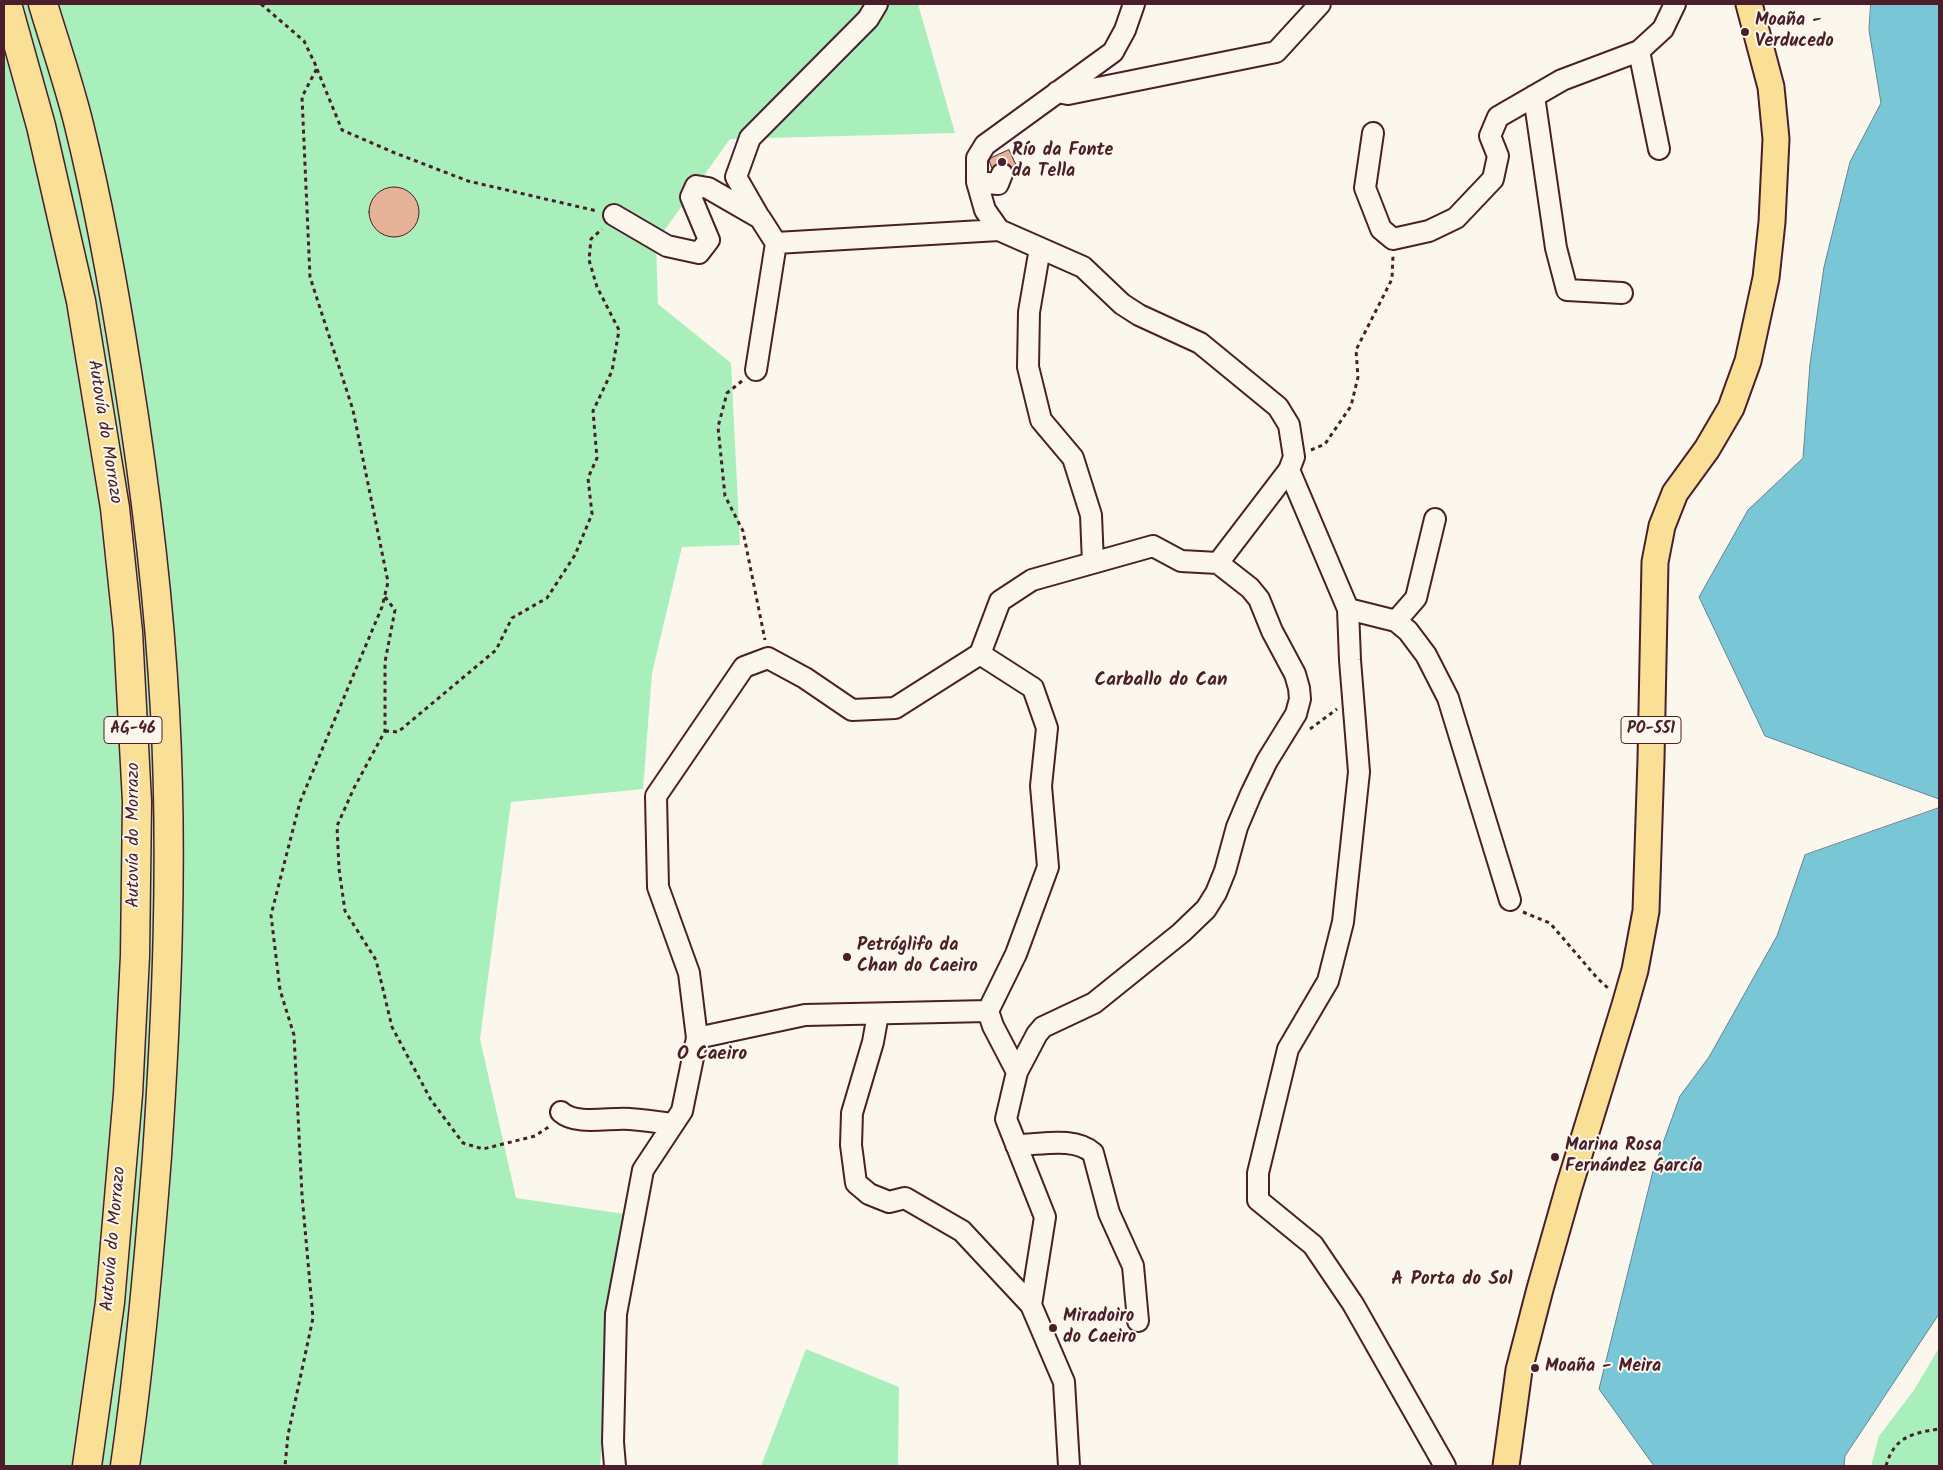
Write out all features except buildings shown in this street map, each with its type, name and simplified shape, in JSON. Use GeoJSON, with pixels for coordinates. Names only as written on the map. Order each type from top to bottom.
{"type":"FeatureCollection","features":[{"type":"Feature","properties":{"kind":"highway","name":"Autovía do Morrazo"},"geometry":{"type":"LineString","coordinates":[[7,4],[41,126],[81,301],[115,508],[128,632],[136,783],[135,956],[128,1094],[110,1302],[87,1466]]}},
{"type":"Feature","properties":{"kind":"highway","name":"Autovía do Morrazo"},"geometry":{"type":"LineString","coordinates":[[43,4],[79,123],[114,289],[141,455],[156,595],[165,710],[169,846],[162,1079],[151,1234],[137,1380],[125,1466]]}},
{"type":"Feature","properties":{"kind":"main road","name":"PO-551"},"geometry":{"type":"LineString","coordinates":[[1506,1466],[1519,1370],[1540,1289],[1635,970],[1646,911],[1655,562],[1662,526],[1675,493],[1707,449],[1731,408],[1748,361],[1766,278],[1772,222],[1776,139],[1771,87],[1750,4]]}},
{"type":"Feature","properties":{"kind":"street"},"geometry":{"type":"LineString","coordinates":[[756,370],[776,243],[736,177],[750,138],[868,19],[877,4]]}},
{"type":"Feature","properties":{"kind":"street"},"geometry":{"type":"LineString","coordinates":[[999,230],[985,210],[977,182],[977,158],[985,145],[1113,52],[1125,30],[1134,4]]}},
{"type":"Feature","properties":{"kind":"street"},"geometry":{"type":"LineString","coordinates":[[1057,92],[1068,94],[1276,52],[1320,4]]}},
{"type":"Feature","properties":{"kind":"street"},"geometry":{"type":"LineString","coordinates":[[1373,133],[1365,188],[1381,229],[1393,239],[1429,231],[1456,218],[1493,179],[1498,156],[1490,136],[1498,117],[1562,80],[1639,51],[1663,29],[1674,4]]}},
{"type":"Feature","properties":{"kind":"street"},"geometry":{"type":"LineString","coordinates":[[1639,51],[1659,149]]}},
{"type":"Feature","properties":{"kind":"street"},"geometry":{"type":"LineString","coordinates":[[1534,96],[1556,248],[1567,290],[1622,293]]}},
{"type":"Feature","properties":{"kind":"street"},"geometry":{"type":"LineString","coordinates":[[977,182],[998,184],[1002,174]]}},
{"type":"Feature","properties":{"kind":"street"},"geometry":{"type":"LineString","coordinates":[[611,222],[667,246],[698,253],[709,240],[691,197],[696,186],[708,188],[760,218]]}},
{"type":"Feature","properties":{"kind":"street"},"geometry":{"type":"LineString","coordinates":[[776,243],[999,230],[1082,267],[1122,304],[1139,315],[1200,343],[1278,407],[1289,424],[1292,464],[1348,609],[1359,772],[1343,922],[1328,981],[1288,1049],[1258,1173],[1258,1200],[1313,1245],[1353,1304],[1445,1466]]}},
{"type":"Feature","properties":{"kind":"street"},"geometry":{"type":"LineString","coordinates":[[1040,248],[1029,312],[1028,367],[1041,420],[1073,458],[1091,515],[1093,563]]}},
{"type":"Feature","properties":{"kind":"street"},"geometry":{"type":"LineString","coordinates":[[1218,563],[1292,464]]}},
{"type":"Feature","properties":{"kind":"street"},"geometry":{"type":"LineString","coordinates":[[1396,621],[1416,598],[1435,519]]}},
{"type":"Feature","properties":{"kind":"street"},"geometry":{"type":"LineString","coordinates":[[615,1466],[613,1442],[616,1314],[644,1170],[682,1111],[697,1038],[689,973],[658,887],[656,796],[744,667],[768,658],[805,678],[852,710],[895,708],[980,654],[1000,601],[1032,580],[1153,546],[1181,561],[1218,563],[1250,588],[1259,599],[1272,632],[1295,674],[1300,688],[1300,699],[1296,714],[1267,761],[1251,794],[1237,827],[1225,871],[1206,909],[1187,928],[1094,1002],[1043,1027],[1036,1034],[1017,1072],[1006,1119],[1045,1217],[1031,1305]]}},
{"type":"Feature","properties":{"kind":"street"},"geometry":{"type":"LineString","coordinates":[[1348,609],[1396,621],[1408,631],[1426,655],[1448,698],[1510,900]]}},
{"type":"Feature","properties":{"kind":"street"},"geometry":{"type":"LineString","coordinates":[[980,654],[1033,688],[1047,728],[1040,786],[1048,867],[1016,954],[988,1011],[993,1026],[1017,1072]]}},
{"type":"Feature","properties":{"kind":"street"},"geometry":{"type":"LineString","coordinates":[[697,1038],[805,1015],[988,1011]]}},
{"type":"Feature","properties":{"kind":"street"},"geometry":{"type":"LineString","coordinates":[[878,1014],[873,1042],[852,1113],[850,1145],[856,1183],[869,1194],[889,1202],[905,1198],[962,1231],[1031,1305],[1064,1382],[1069,1466]]}},
{"type":"Feature","properties":{"kind":"street"},"geometry":{"type":"LineString","coordinates":[[563,1114],[593,1120],[628,1118],[672,1124]]}},
{"type":"Feature","properties":{"kind":"street"},"geometry":{"type":"LineString","coordinates":[[1016,1145],[1069,1143],[1086,1146],[1093,1152],[1109,1213],[1133,1266],[1138,1321]]}},
{"type":"Feature","properties":{"kind":"path"},"geometry":{"type":"LineString","coordinates":[[261,4],[304,41],[342,130],[468,181],[611,222]]}},
{"type":"Feature","properties":{"kind":"path"},"geometry":{"type":"LineString","coordinates":[[284,1466],[288,1434],[313,1318],[302,1195],[294,1035],[280,990],[271,915],[300,802],[382,607],[388,582],[353,410],[310,277],[302,97],[317,68]]}},
{"type":"Feature","properties":{"kind":"path"},"geometry":{"type":"LineString","coordinates":[[385,731],[398,732],[496,650],[512,618],[547,598],[575,554],[592,514],[588,478],[597,458],[593,411],[612,371],[619,330],[597,287],[589,260],[591,239],[611,222]]}},
{"type":"Feature","properties":{"kind":"path"},"geometry":{"type":"LineString","coordinates":[[1292,464],[1325,444],[1351,406],[1358,377],[1356,350],[1392,280],[1393,239]]}},
{"type":"Feature","properties":{"kind":"path"},"geometry":{"type":"LineString","coordinates":[[756,370],[727,393],[718,427],[725,496],[743,531],[768,658]]}},
{"type":"Feature","properties":{"kind":"path"},"geometry":{"type":"LineString","coordinates":[[385,597],[395,610],[385,662],[385,731],[354,788],[337,826],[339,869],[345,911],[376,960],[392,1027],[430,1100],[462,1143],[483,1149],[535,1136],[563,1114]]}},
{"type":"Feature","properties":{"kind":"path"},"geometry":{"type":"LineString","coordinates":[[1510,900],[1524,913],[1550,923],[1598,979],[1625,1004]]}},
{"type":"Feature","properties":{"kind":"path"},"geometry":{"type":"LineString","coordinates":[[1886,1466],[1890,1453],[1898,1443],[1908,1436],[1939,1429]]}},
{"type":"Feature","properties":{"kind":"green space"},"geometry":{"type":"Polygon","coordinates":[[[4,4],[918,4],[955,133],[730,139],[656,242],[658,304],[731,363],[740,545],[682,547],[652,673],[643,789],[511,802],[480,1039],[516,1198],[624,1214],[600,1466],[4,1466],[4,4]]]}},
{"type":"Feature","properties":{"kind":"green space"},"geometry":{"type":"Polygon","coordinates":[[[1939,1348],[1939,1466],[1871,1466],[1879,1436],[1914,1390],[1939,1348]]]}},
{"type":"Feature","properties":{"kind":"green space"},"geometry":{"type":"Polygon","coordinates":[[[806,1349],[899,1387],[898,1466],[761,1466],[806,1349]]]}},
{"type":"Feature","properties":{"kind":"water"},"geometry":{"type":"Polygon","coordinates":[[[1871,4],[1939,4],[1939,799],[1765,736],[1699,597],[1748,510],[1803,458],[1810,364],[1824,267],[1850,162],[1881,103],[1869,30],[1871,4]]]}},
{"type":"Feature","properties":{"kind":"water"},"geometry":{"type":"Polygon","coordinates":[[[1939,808],[1939,1314],[1845,1456],[1844,1466],[1654,1466],[1599,1389],[1653,1171],[1680,1096],[1709,1057],[1777,936],[1805,855],[1939,808]]]}},
{"type":"Feature","properties":{"kind":"place","name":"Moaña - Verducedo"},"geometry":{"type":"Point","coordinates":[1745,32]}},
{"type":"Feature","properties":{"kind":"place","name":"Río da Fonte da Tella"},"geometry":{"type":"Point","coordinates":[1002,162]}},
{"type":"Feature","properties":{"kind":"place","name":"Petróglifo da Chan do Caeiro"},"geometry":{"type":"Point","coordinates":[847,957]}},
{"type":"Feature","properties":{"kind":"place","name":"Marina Rosa Fernández García"},"geometry":{"type":"Point","coordinates":[1555,1157]}},
{"type":"Feature","properties":{"kind":"place","name":"Miradoiro do Caeiro"},"geometry":{"type":"Point","coordinates":[1053,1328]}},
{"type":"Feature","properties":{"kind":"place","name":"Moaña - Meira"},"geometry":{"type":"Point","coordinates":[1535,1368]}},
{"type":"Feature","properties":{"kind":"district","name":"Carballo do Can"},"geometry":{"type":"Point","coordinates":[1161,682]}},
{"type":"Feature","properties":{"kind":"district","name":"O Caeiro"},"geometry":{"type":"Point","coordinates":[712,1056]}},
{"type":"Feature","properties":{"kind":"district","name":"A Porta do Sol"},"geometry":{"type":"Point","coordinates":[1452,1281]}}]}
